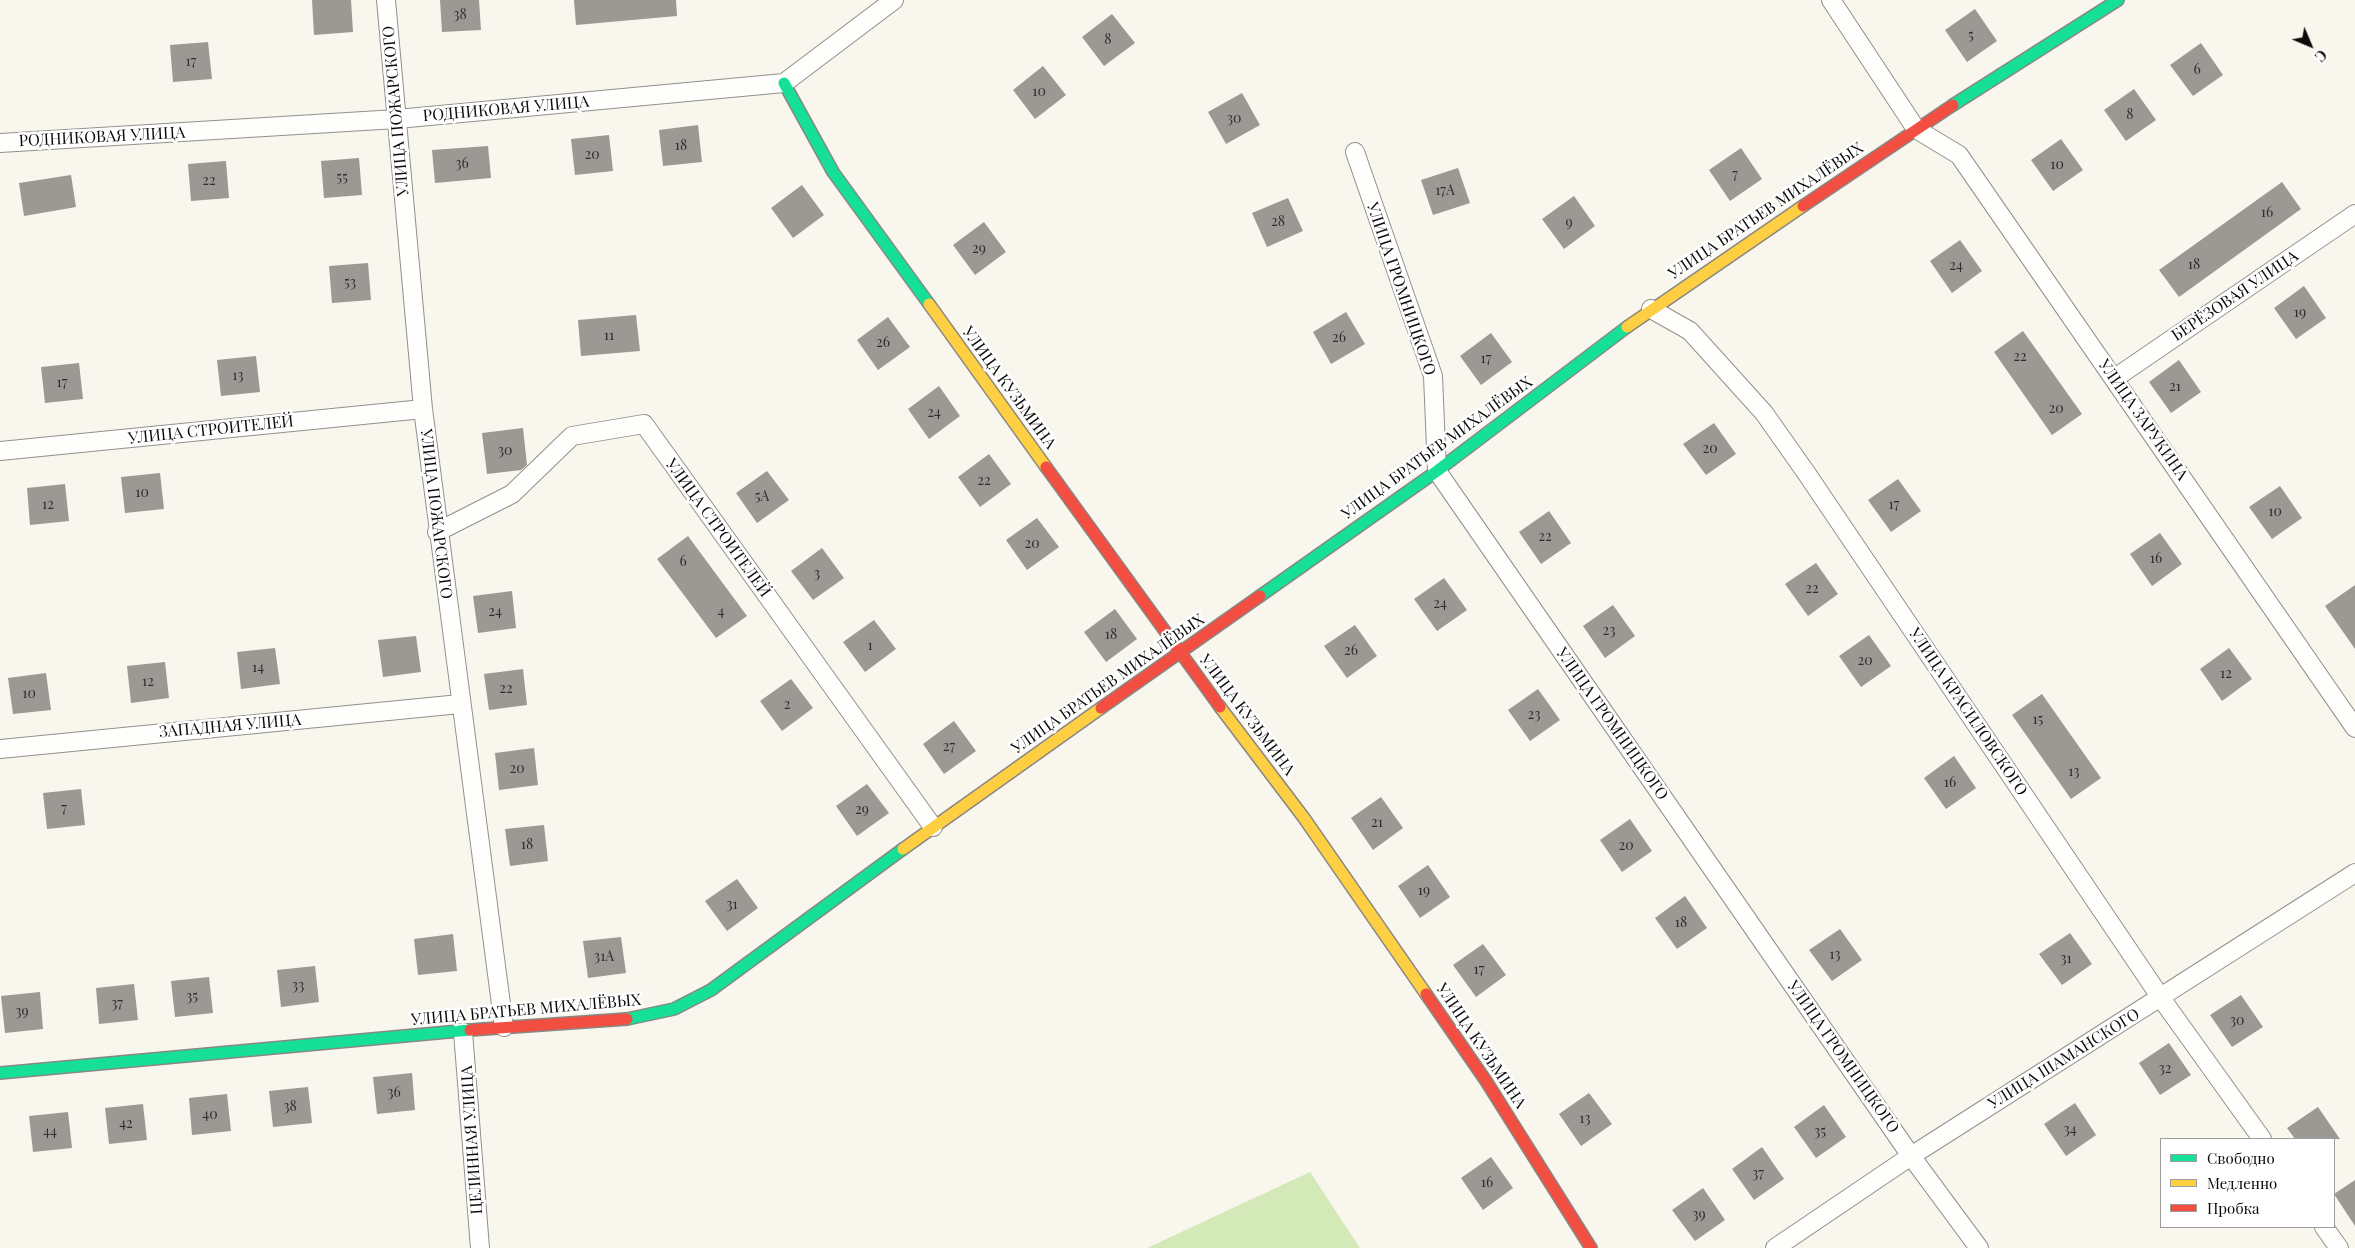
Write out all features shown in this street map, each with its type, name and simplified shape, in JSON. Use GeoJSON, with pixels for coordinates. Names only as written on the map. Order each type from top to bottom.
{"type":"FeatureCollection","features":[{"type":"Feature","properties":{"kind":"street","name":"УЛИЦА ПОЖАРСКОГО"},"geometry":{"type":"LineString","coordinates":[[386,0],[423,409],[437,532],[504,1027]]}},
{"type":"Feature","properties":{"kind":"street"},"geometry":{"type":"LineString","coordinates":[[784,83],[894,0]]}},
{"type":"Feature","properties":{"kind":"street"},"geometry":{"type":"LineString","coordinates":[[1831,0],[1916,129]]}},
{"type":"Feature","properties":{"kind":"street","name":"УЛИЦА БРАТЬЕВ МИХАЛЁВЫХ"},"geometry":{"type":"LineString","coordinates":[[0,1073],[504,1027],[637,1018],[674,1009],[711,990],[933,827],[1437,471],[1651,309],[1916,129],[2118,0]]}},
{"type":"Feature","properties":{"kind":"street","name":"РОДНИКОВАЯ УЛИЦА"},"geometry":{"type":"LineString","coordinates":[[0,143],[397,119],[784,83]]}},
{"type":"Feature","properties":{"kind":"street","name":"УЛИЦА КУЗЬМИНА"},"geometry":{"type":"LineString","coordinates":[[784,83],[833,172],[1180,653],[1304,818],[1475,1065],[1591,1248]]}},
{"type":"Feature","properties":{"kind":"street","name":"УЛИЦА ЗАРУКИНА"},"geometry":{"type":"LineString","coordinates":[[1916,129],[1959,155],[2115,378],[2355,728]]}},
{"type":"Feature","properties":{"kind":"street","name":"УЛИЦА ГРОМНИЦКОГО"},"geometry":{"type":"LineString","coordinates":[[1355,152],[1432,376],[1437,471],[1911,1156],[1979,1248]]}},
{"type":"Feature","properties":{"kind":"street","name":"БЕРЁЗОВАЯ УЛИЦА"},"geometry":{"type":"LineString","coordinates":[[2115,378],[2355,214]]}},
{"type":"Feature","properties":{"kind":"street","name":"УЛИЦА КРАСИЛОВСКОГО"},"geometry":{"type":"LineString","coordinates":[[1651,309],[1690,331],[1764,413],[2161,998],[2261,1138]]}},
{"type":"Feature","properties":{"kind":"street","name":"УЛИЦА СТРОИТЕЛЕЙ"},"geometry":{"type":"LineString","coordinates":[[0,450],[423,409]]}},
{"type":"Feature","properties":{"kind":"street","name":"УЛИЦА СТРОИТЕЛЕЙ"},"geometry":{"type":"LineString","coordinates":[[437,532],[512,494],[572,436],[644,424],[933,827]]}},
{"type":"Feature","properties":{"kind":"street","name":"ЗАПАДНАЯ УЛИЦА"},"geometry":{"type":"LineString","coordinates":[[0,749],[460,704]]}},
{"type":"Feature","properties":{"kind":"street","name":"УЛИЦА ШАМАНСКОГО"},"geometry":{"type":"LineString","coordinates":[[1775,1248],[1911,1156],[2355,873]]}},
{"type":"Feature","properties":{"kind":"street","name":"ЦЕЛИННАЯ УЛИЦА"},"geometry":{"type":"LineString","coordinates":[[464,1032],[480,1248]]}},
{"type":"Feature","properties":{"kind":"street"},"geometry":{"type":"LineString","coordinates":[[2325,1228],[2339,1248]]}},
{"type":"Feature","properties":{"kind":"green space"},"geometry":{"type":"Polygon","coordinates":[[[1310,1172],[1360,1248],[1147,1248],[1310,1172]]]}},
{"type":"Feature","properties":{"kind":"building"},"geometry":{"type":"Polygon","coordinates":[[[312,0],[351,0],[353,32],[314,35],[312,0]]]}},
{"type":"Feature","properties":{"kind":"building"},"geometry":{"type":"Polygon","coordinates":[[[440,0],[479,0],[481,30],[442,32],[440,0]]]}},
{"type":"Feature","properties":{"kind":"building"},"geometry":{"type":"Polygon","coordinates":[[[574,0],[676,0],[677,16],[576,25],[574,0]]]}},
{"type":"Feature","properties":{"kind":"building"},"geometry":{"type":"Polygon","coordinates":[[[1975,9],[1997,41],[1967,62],[1945,30],[1975,9]]]}},
{"type":"Feature","properties":{"kind":"building"},"geometry":{"type":"Polygon","coordinates":[[[1112,14],[1135,43],[1104,66],[1082,37],[1112,14]]]}},
{"type":"Feature","properties":{"kind":"building"},"geometry":{"type":"Polygon","coordinates":[[[208,42],[212,79],[173,82],[170,45],[208,42]]]}},
{"type":"Feature","properties":{"kind":"building"},"geometry":{"type":"Polygon","coordinates":[[[2201,43],[2223,75],[2193,96],[2170,65],[2201,43]]]}},
{"type":"Feature","properties":{"kind":"building"},"geometry":{"type":"Polygon","coordinates":[[[1043,66],[1066,95],[1035,119],[1013,90],[1043,66]]]}},
{"type":"Feature","properties":{"kind":"building"},"geometry":{"type":"Polygon","coordinates":[[[2134,89],[2156,120],[2126,141],[2104,110],[2134,89]]]}},
{"type":"Feature","properties":{"kind":"building"},"geometry":{"type":"Polygon","coordinates":[[[1242,93],[1260,125],[1226,144],[1208,112],[1242,93]]]}},
{"type":"Feature","properties":{"kind":"building"},"geometry":{"type":"Polygon","coordinates":[[[698,125],[702,162],[663,166],[659,130],[698,125]]]}},
{"type":"Feature","properties":{"kind":"building"},"geometry":{"type":"Polygon","coordinates":[[[609,135],[613,171],[575,175],[571,139],[609,135]]]}},
{"type":"Feature","properties":{"kind":"building"},"geometry":{"type":"Polygon","coordinates":[[[2061,139],[2083,170],[2053,191],[2031,160],[2061,139]]]}},
{"type":"Feature","properties":{"kind":"building"},"geometry":{"type":"Polygon","coordinates":[[[488,146],[491,178],[435,183],[432,150],[488,146]]]}},
{"type":"Feature","properties":{"kind":"building"},"geometry":{"type":"Polygon","coordinates":[[[1741,148],[1762,179],[1730,201],[1709,170],[1741,148]]]}},
{"type":"Feature","properties":{"kind":"building"},"geometry":{"type":"Polygon","coordinates":[[[359,158],[362,195],[324,198],[321,161],[359,158]]]}},
{"type":"Feature","properties":{"kind":"building"},"geometry":{"type":"Polygon","coordinates":[[[226,161],[229,198],[191,201],[188,164],[226,161]]]}},
{"type":"Feature","properties":{"kind":"building"},"geometry":{"type":"Polygon","coordinates":[[[1458,168],[1470,203],[1433,215],[1421,180],[1458,168]]]}},
{"type":"Feature","properties":{"kind":"building"},"geometry":{"type":"Polygon","coordinates":[[[71,175],[76,207],[24,216],[19,183],[71,175]]]}},
{"type":"Feature","properties":{"kind":"building"},"geometry":{"type":"Polygon","coordinates":[[[2282,182],[2301,209],[2179,297],[2159,270],[2282,182]]]}},
{"type":"Feature","properties":{"kind":"building"},"geometry":{"type":"Polygon","coordinates":[[[802,185],[824,215],[793,238],[771,208],[802,185]]]}},
{"type":"Feature","properties":{"kind":"building"},"geometry":{"type":"Polygon","coordinates":[[[1574,196],[1595,226],[1564,249],[1542,219],[1574,196]]]}},
{"type":"Feature","properties":{"kind":"building"},"geometry":{"type":"Polygon","coordinates":[[[1288,198],[1303,231],[1267,247],[1252,213],[1288,198]]]}},
{"type":"Feature","properties":{"kind":"building"},"geometry":{"type":"Polygon","coordinates":[[[984,222],[1006,252],[975,275],[953,245],[984,222]]]}},
{"type":"Feature","properties":{"kind":"building"},"geometry":{"type":"Polygon","coordinates":[[[1960,240],[1982,271],[1952,293],[1930,261],[1960,240]]]}},
{"type":"Feature","properties":{"kind":"building"},"geometry":{"type":"Polygon","coordinates":[[[368,263],[371,300],[332,303],[329,266],[368,263]]]}},
{"type":"Feature","properties":{"kind":"building"},"geometry":{"type":"Polygon","coordinates":[[[2304,286],[2326,318],[2296,339],[2274,308],[2304,286]]]}},
{"type":"Feature","properties":{"kind":"building"},"geometry":{"type":"Polygon","coordinates":[[[1346,312],[1365,344],[1331,364],[1313,332],[1346,312]]]}},
{"type":"Feature","properties":{"kind":"building"},"geometry":{"type":"Polygon","coordinates":[[[636,315],[640,351],[581,356],[578,320],[636,315]]]}},
{"type":"Feature","properties":{"kind":"building"},"geometry":{"type":"Polygon","coordinates":[[[888,317],[910,347],[878,370],[857,340],[888,317]]]}},
{"type":"Feature","properties":{"kind":"building"},"geometry":{"type":"Polygon","coordinates":[[[2023,331],[2082,414],[2052,435],[1994,352],[2023,331]]]}},
{"type":"Feature","properties":{"kind":"building"},"geometry":{"type":"Polygon","coordinates":[[[1491,333],[1512,362],[1481,385],[1460,356],[1491,333]]]}},
{"type":"Feature","properties":{"kind":"building"},"geometry":{"type":"Polygon","coordinates":[[[256,356],[260,392],[221,396],[217,360],[256,356]]]}},
{"type":"Feature","properties":{"kind":"building"},"geometry":{"type":"Polygon","coordinates":[[[2179,360],[2201,392],[2171,413],[2149,382],[2179,360]]]}},
{"type":"Feature","properties":{"kind":"building"},"geometry":{"type":"Polygon","coordinates":[[[79,363],[83,399],[45,403],[41,367],[79,363]]]}},
{"type":"Feature","properties":{"kind":"building"},"geometry":{"type":"Polygon","coordinates":[[[939,386],[960,416],[929,439],[908,409],[939,386]]]}},
{"type":"Feature","properties":{"kind":"building"},"geometry":{"type":"Polygon","coordinates":[[[1714,423],[1736,454],[1706,475],[1683,444],[1714,423]]]}},
{"type":"Feature","properties":{"kind":"building"},"geometry":{"type":"Polygon","coordinates":[[[523,428],[527,465],[521,470],[487,474],[482,433],[523,428]]]}},
{"type":"Feature","properties":{"kind":"building"},"geometry":{"type":"Polygon","coordinates":[[[989,454],[1011,484],[980,507],[958,477],[989,454]]]}},
{"type":"Feature","properties":{"kind":"building"},"geometry":{"type":"Polygon","coordinates":[[[767,471],[789,500],[757,523],[736,493],[767,471]]]}},
{"type":"Feature","properties":{"kind":"building"},"geometry":{"type":"Polygon","coordinates":[[[160,473],[164,509],[125,513],[121,477],[160,473]]]}},
{"type":"Feature","properties":{"kind":"building"},"geometry":{"type":"Polygon","coordinates":[[[1898,479],[1921,511],[1891,532],[1868,500],[1898,479]]]}},
{"type":"Feature","properties":{"kind":"building"},"geometry":{"type":"Polygon","coordinates":[[[65,484],[69,521],[30,525],[27,488],[65,484]]]}},
{"type":"Feature","properties":{"kind":"building"},"geometry":{"type":"Polygon","coordinates":[[[2280,486],[2302,518],[2272,539],[2249,507],[2280,486]]]}},
{"type":"Feature","properties":{"kind":"building"},"geometry":{"type":"Polygon","coordinates":[[[1549,511],[1571,543],[1541,564],[1519,532],[1549,511]]]}},
{"type":"Feature","properties":{"kind":"building"},"geometry":{"type":"Polygon","coordinates":[[[1037,518],[1059,547],[1027,570],[1006,540],[1037,518]]]}},
{"type":"Feature","properties":{"kind":"building"},"geometry":{"type":"Polygon","coordinates":[[[2160,533],[2182,564],[2152,586],[2130,554],[2160,533]]]}},
{"type":"Feature","properties":{"kind":"building"},"geometry":{"type":"Polygon","coordinates":[[[688,536],[747,616],[716,638],[657,559],[688,536]]]}},
{"type":"Feature","properties":{"kind":"building"},"geometry":{"type":"Polygon","coordinates":[[[822,548],[844,578],[813,600],[791,571],[822,548]]]}},
{"type":"Feature","properties":{"kind":"building"},"geometry":{"type":"Polygon","coordinates":[[[1816,563],[1838,594],[1808,616],[1785,584],[1816,563]]]}},
{"type":"Feature","properties":{"kind":"building"},"geometry":{"type":"Polygon","coordinates":[[[1444,578],[1467,610],[1437,631],[1414,599],[1444,578]]]}},
{"type":"Feature","properties":{"kind":"building"},"geometry":{"type":"Polygon","coordinates":[[[2355,585],[2355,649],[2325,606],[2355,585]]]}},
{"type":"Feature","properties":{"kind":"building"},"geometry":{"type":"Polygon","coordinates":[[[512,591],[516,628],[478,633],[473,596],[512,591]]]}},
{"type":"Feature","properties":{"kind":"building"},"geometry":{"type":"Polygon","coordinates":[[[1613,605],[1635,636],[1605,658],[1583,626],[1613,605]]]}},
{"type":"Feature","properties":{"kind":"building"},"geometry":{"type":"Polygon","coordinates":[[[1115,609],[1137,639],[1106,662],[1084,632],[1115,609]]]}},
{"type":"Feature","properties":{"kind":"building"},"geometry":{"type":"Polygon","coordinates":[[[874,620],[896,649],[865,672],[843,642],[874,620]]]}},
{"type":"Feature","properties":{"kind":"building"},"geometry":{"type":"Polygon","coordinates":[[[1355,625],[1377,656],[1347,678],[1324,646],[1355,625]]]}},
{"type":"Feature","properties":{"kind":"building"},"geometry":{"type":"Polygon","coordinates":[[[1869,635],[1891,666],[1861,687],[1839,656],[1869,635]]]}},
{"type":"Feature","properties":{"kind":"building"},"geometry":{"type":"Polygon","coordinates":[[[416,636],[421,672],[383,677],[378,640],[416,636]]]}},
{"type":"Feature","properties":{"kind":"building"},"geometry":{"type":"Polygon","coordinates":[[[275,648],[280,684],[241,689],[237,652],[275,648]]]}},
{"type":"Feature","properties":{"kind":"building"},"geometry":{"type":"Polygon","coordinates":[[[2229,648],[2252,679],[2222,701],[2200,669],[2229,648]]]}},
{"type":"Feature","properties":{"kind":"building"},"geometry":{"type":"Polygon","coordinates":[[[165,662],[169,698],[131,703],[127,666],[165,662]]]}},
{"type":"Feature","properties":{"kind":"building"},"geometry":{"type":"Polygon","coordinates":[[[523,669],[527,705],[489,710],[484,674],[523,669]]]}},
{"type":"Feature","properties":{"kind":"building"},"geometry":{"type":"Polygon","coordinates":[[[46,673],[51,710],[13,714],[8,678],[46,673]]]}},
{"type":"Feature","properties":{"kind":"building"},"geometry":{"type":"Polygon","coordinates":[[[791,679],[813,708],[782,731],[760,701],[791,679]]]}},
{"type":"Feature","properties":{"kind":"building"},"geometry":{"type":"Polygon","coordinates":[[[1538,689],[1560,720],[1530,741],[1508,710],[1538,689]]]}},
{"type":"Feature","properties":{"kind":"building"},"geometry":{"type":"Polygon","coordinates":[[[2042,694],[2101,778],[2071,799],[2012,715],[2042,694]]]}},
{"type":"Feature","properties":{"kind":"building"},"geometry":{"type":"Polygon","coordinates":[[[954,721],[976,751],[944,774],[923,744],[954,721]]]}},
{"type":"Feature","properties":{"kind":"building"},"geometry":{"type":"Polygon","coordinates":[[[534,748],[538,785],[499,790],[495,753],[534,748]]]}},
{"type":"Feature","properties":{"kind":"building"},"geometry":{"type":"Polygon","coordinates":[[[1954,756],[1976,788],[1946,809],[1924,778],[1954,756]]]}},
{"type":"Feature","properties":{"kind":"building"},"geometry":{"type":"Polygon","coordinates":[[[867,784],[889,813],[857,836],[836,806],[867,784]]]}},
{"type":"Feature","properties":{"kind":"building"},"geometry":{"type":"Polygon","coordinates":[[[81,789],[85,825],[47,829],[43,793],[81,789]]]}},
{"type":"Feature","properties":{"kind":"building"},"geometry":{"type":"Polygon","coordinates":[[[1381,797],[1403,828],[1373,850],[1351,818],[1381,797]]]}},
{"type":"Feature","properties":{"kind":"building"},"geometry":{"type":"Polygon","coordinates":[[[1630,819],[1652,851],[1622,872],[1600,840],[1630,819]]]}},
{"type":"Feature","properties":{"kind":"building"},"geometry":{"type":"Polygon","coordinates":[[[544,825],[548,861],[510,866],[505,829],[544,825]]]}},
{"type":"Feature","properties":{"kind":"building"},"geometry":{"type":"Polygon","coordinates":[[[1428,865],[1450,897],[1420,918],[1398,886],[1428,865]]]}},
{"type":"Feature","properties":{"kind":"building"},"geometry":{"type":"Polygon","coordinates":[[[737,879],[758,908],[727,931],[705,901],[737,879]]]}},
{"type":"Feature","properties":{"kind":"building"},"geometry":{"type":"Polygon","coordinates":[[[1685,896],[1707,928],[1677,949],[1655,918],[1685,896]]]}},
{"type":"Feature","properties":{"kind":"building"},"geometry":{"type":"Polygon","coordinates":[[[1840,929],[1862,960],[1832,981],[1809,950],[1840,929]]]}},
{"type":"Feature","properties":{"kind":"building"},"geometry":{"type":"Polygon","coordinates":[[[2070,933],[2092,964],[2062,985],[2039,954],[2070,933]]]}},
{"type":"Feature","properties":{"kind":"building"},"geometry":{"type":"Polygon","coordinates":[[[453,934],[457,971],[418,975],[414,939],[453,934]]]}},
{"type":"Feature","properties":{"kind":"building"},"geometry":{"type":"Polygon","coordinates":[[[621,937],[626,973],[588,978],[583,941],[621,937]]]}},
{"type":"Feature","properties":{"kind":"building"},"geometry":{"type":"Polygon","coordinates":[[[1483,944],[1506,975],[1476,997],[1453,965],[1483,944]]]}},
{"type":"Feature","properties":{"kind":"building"},"geometry":{"type":"Polygon","coordinates":[[[315,966],[319,1002],[281,1007],[277,970],[315,966]]]}},
{"type":"Feature","properties":{"kind":"building"},"geometry":{"type":"Polygon","coordinates":[[[209,977],[213,1013],[175,1017],[171,981],[209,977]]]}},
{"type":"Feature","properties":{"kind":"building"},"geometry":{"type":"Polygon","coordinates":[[[134,984],[138,1020],[99,1024],[96,988],[134,984]]]}},
{"type":"Feature","properties":{"kind":"building"},"geometry":{"type":"Polygon","coordinates":[[[40,992],[43,1029],[5,1033],[1,996],[40,992]]]}},
{"type":"Feature","properties":{"kind":"building"},"geometry":{"type":"Polygon","coordinates":[[[2241,995],[2263,1027],[2232,1047],[2210,1015],[2241,995]]]}},
{"type":"Feature","properties":{"kind":"building"},"geometry":{"type":"Polygon","coordinates":[[[2169,1043],[2191,1075],[2160,1095],[2139,1063],[2169,1043]]]}},
{"type":"Feature","properties":{"kind":"building"},"geometry":{"type":"Polygon","coordinates":[[[412,1073],[415,1110],[377,1114],[373,1077],[412,1073]]]}},
{"type":"Feature","properties":{"kind":"building"},"geometry":{"type":"Polygon","coordinates":[[[308,1087],[312,1123],[273,1127],[269,1091],[308,1087]]]}},
{"type":"Feature","properties":{"kind":"building"},"geometry":{"type":"Polygon","coordinates":[[[1589,1093],[1612,1124],[1581,1146],[1559,1114],[1589,1093]]]}},
{"type":"Feature","properties":{"kind":"building"},"geometry":{"type":"Polygon","coordinates":[[[227,1094],[231,1131],[192,1135],[189,1098],[227,1094]]]}},
{"type":"Feature","properties":{"kind":"building"},"geometry":{"type":"Polygon","coordinates":[[[2075,1103],[2096,1135],[2066,1156],[2044,1124],[2075,1103]]]}},
{"type":"Feature","properties":{"kind":"building"},"geometry":{"type":"Polygon","coordinates":[[[143,1104],[147,1140],[109,1144],[105,1108],[143,1104]]]}},
{"type":"Feature","properties":{"kind":"building"},"geometry":{"type":"Polygon","coordinates":[[[1824,1105],[1846,1137],[1816,1158],[1794,1127],[1824,1105]]]}},
{"type":"Feature","properties":{"kind":"building"},"geometry":{"type":"Polygon","coordinates":[[[2318,1107],[2340,1139],[2294,1138],[2287,1128],[2318,1107]]]}},
{"type":"Feature","properties":{"kind":"building"},"geometry":{"type":"Polygon","coordinates":[[[68,1112],[72,1148],[33,1152],[29,1116],[68,1112]]]}},
{"type":"Feature","properties":{"kind":"building"},"geometry":{"type":"Polygon","coordinates":[[[1762,1147],[1784,1179],[1754,1200],[1732,1169],[1762,1147]]]}},
{"type":"Feature","properties":{"kind":"building"},"geometry":{"type":"Polygon","coordinates":[[[1491,1157],[1513,1188],[1483,1210],[1461,1178],[1491,1157]]]}},
{"type":"Feature","properties":{"kind":"building"},"geometry":{"type":"Polygon","coordinates":[[[2355,1180],[2355,1226],[2335,1196],[2335,1193],[2355,1180]]]}},
{"type":"Feature","properties":{"kind":"building"},"geometry":{"type":"Polygon","coordinates":[[[1703,1188],[1725,1220],[1695,1241],[1672,1210],[1703,1188]]]}},
{"type":"Feature","properties":{"kind":"traffic: fast"},"geometry":{"type":"LineString","coordinates":[[1953,105],[2118,0]]}},
{"type":"Feature","properties":{"kind":"traffic: fast"},"geometry":{"type":"LineString","coordinates":[[784,83],[833,172],[929,304]]}},
{"type":"Feature","properties":{"kind":"traffic: fast"},"geometry":{"type":"LineString","coordinates":[[1260,596],[1437,471],[1627,327]]}},
{"type":"Feature","properties":{"kind":"traffic: fast"},"geometry":{"type":"LineString","coordinates":[[627,1019],[674,1009],[711,990],[903,849]]}},
{"type":"Feature","properties":{"kind":"traffic: fast"},"geometry":{"type":"LineString","coordinates":[[0,1073],[470,1030]]}},
{"type":"Feature","properties":{"kind":"traffic: slow"},"geometry":{"type":"LineString","coordinates":[[1627,327],[1803,206]]}},
{"type":"Feature","properties":{"kind":"traffic: slow"},"geometry":{"type":"LineString","coordinates":[[929,304],[1046,467]]}},
{"type":"Feature","properties":{"kind":"traffic: slow"},"geometry":{"type":"LineString","coordinates":[[1220,707],[1304,818],[1426,994]]}},
{"type":"Feature","properties":{"kind":"traffic: slow"},"geometry":{"type":"LineString","coordinates":[[903,849],[1101,708]]}},
{"type":"Feature","properties":{"kind":"traffic: jam"},"geometry":{"type":"LineString","coordinates":[[1803,206],[1953,105]]}},
{"type":"Feature","properties":{"kind":"traffic: jam"},"geometry":{"type":"LineString","coordinates":[[1046,467],[1220,707]]}},
{"type":"Feature","properties":{"kind":"traffic: jam"},"geometry":{"type":"LineString","coordinates":[[1101,708],[1260,596]]}},
{"type":"Feature","properties":{"kind":"traffic: jam"},"geometry":{"type":"LineString","coordinates":[[1426,994],[1486,1081],[1591,1248]]}},
{"type":"Feature","properties":{"kind":"traffic: jam"},"geometry":{"type":"LineString","coordinates":[[470,1030],[627,1019]]}}]}
